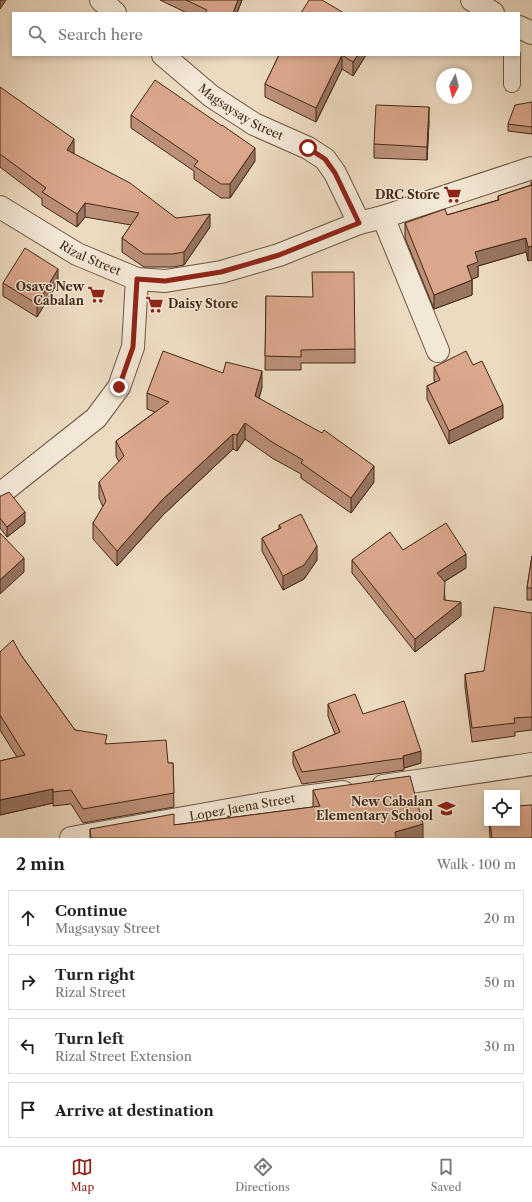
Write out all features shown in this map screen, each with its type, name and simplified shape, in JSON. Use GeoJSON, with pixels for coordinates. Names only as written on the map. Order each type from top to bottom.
{"type":"FeatureCollection","features":[{"type":"Feature","properties":{"kind":"street"},"geometry":{"type":"LineString","coordinates":[[101,0],[114,12]]}},
{"type":"Feature","properties":{"kind":"street"},"geometry":{"type":"LineString","coordinates":[[472,0],[491,12]]}},
{"type":"Feature","properties":{"kind":"street"},"geometry":{"type":"LineString","coordinates":[[520,27],[532,32]]}},
{"type":"Feature","properties":{"kind":"street","name":"Magsaysay Street"},"geometry":{"type":"LineString","coordinates":[[163,56],[211,96],[254,124],[308,148],[325,159],[335,173],[359,223]]}},
{"type":"Feature","properties":{"kind":"street","name":"Rizal Street"},"geometry":{"type":"LineString","coordinates":[[0,207],[77,254],[137,279],[165,281],[221,272],[279,255],[359,223],[383,217],[532,168]]}},
{"type":"Feature","properties":{"kind":"street"},"geometry":{"type":"LineString","coordinates":[[383,217],[438,352]]}},
{"type":"Feature","properties":{"kind":"street"},"geometry":{"type":"LineString","coordinates":[[0,494],[96,418],[119,387],[133,347],[137,279]]}},
{"type":"Feature","properties":{"kind":"street","name":"Lopez Jaena Street"},"geometry":{"type":"LineString","coordinates":[[74,838],[296,798],[532,764]]}},
{"type":"Feature","properties":{"kind":"lane"},"geometry":{"type":"LineString","coordinates":[[512,56],[512,84]]}},
{"type":"Feature","properties":{"kind":"building"},"geometry":{"type":"Polygon","coordinates":[[[186,0],[238,0],[233,12],[206,12],[207,10],[186,0]]]}},
{"type":"Feature","properties":{"kind":"building"},"geometry":{"type":"Polygon","coordinates":[[[309,0],[322,0],[342,12],[302,12],[309,0]]]}},
{"type":"Feature","properties":{"kind":"building"},"geometry":{"type":"Polygon","coordinates":[[[279,56],[342,56],[316,108],[265,84],[279,56]]]}},
{"type":"Feature","properties":{"kind":"building"},"geometry":{"type":"Polygon","coordinates":[[[344,56],[357,56],[353,62],[344,56]]]}},
{"type":"Feature","properties":{"kind":"building"},"geometry":{"type":"Polygon","coordinates":[[[155,80],[255,148],[230,184],[221,184],[194,166],[198,161],[131,115],[155,80]]]}},
{"type":"Feature","properties":{"kind":"building"},"geometry":{"type":"Polygon","coordinates":[[[0,87],[74,139],[67,150],[130,183],[176,218],[210,214],[184,252],[173,254],[144,254],[122,238],[139,213],[85,203],[77,214],[42,192],[46,188],[0,154],[0,87]]]}},
{"type":"Feature","properties":{"kind":"building"},"geometry":{"type":"Polygon","coordinates":[[[532,102],[532,127],[508,124],[515,105],[532,102]]]}},
{"type":"Feature","properties":{"kind":"building"},"geometry":{"type":"Polygon","coordinates":[[[376,105],[429,107],[427,147],[374,144],[376,105]]]}},
{"type":"Feature","properties":{"kind":"building"},"geometry":{"type":"Polygon","coordinates":[[[532,185],[532,246],[528,247],[526,238],[475,252],[478,262],[467,266],[472,280],[434,295],[405,223],[445,209],[447,215],[499,200],[498,196],[532,185]]]}},
{"type":"Feature","properties":{"kind":"building"},"geometry":{"type":"Polygon","coordinates":[[[25,248],[58,269],[37,304],[3,283],[25,248]]]}},
{"type":"Feature","properties":{"kind":"building"},"geometry":{"type":"Polygon","coordinates":[[[312,272],[354,272],[355,349],[301,350],[301,357],[265,356],[266,296],[313,297],[312,272]]]}},
{"type":"Feature","properties":{"kind":"building"},"geometry":{"type":"Polygon","coordinates":[[[163,351],[223,373],[226,362],[262,371],[255,396],[322,433],[324,430],[374,466],[351,498],[301,463],[303,460],[272,442],[245,423],[237,435],[233,434],[163,499],[117,551],[93,523],[106,501],[99,482],[124,456],[116,441],[169,402],[147,393],[163,351]]]}},
{"type":"Feature","properties":{"kind":"building"},"geometry":{"type":"Polygon","coordinates":[[[466,351],[473,365],[482,361],[503,405],[449,431],[427,386],[440,380],[434,367],[466,351]]]}},
{"type":"Feature","properties":{"kind":"building"},"geometry":{"type":"Polygon","coordinates":[[[9,492],[25,512],[7,527],[0,518],[0,496],[9,492]]]}},
{"type":"Feature","properties":{"kind":"building"},"geometry":{"type":"Polygon","coordinates":[[[301,514],[317,546],[304,565],[283,576],[262,538],[281,528],[279,525],[301,514]]]}},
{"type":"Feature","properties":{"kind":"building"},"geometry":{"type":"Polygon","coordinates":[[[446,523],[466,554],[437,573],[445,582],[444,600],[461,602],[415,639],[352,560],[390,532],[403,550],[446,523]]]}},
{"type":"Feature","properties":{"kind":"building"},"geometry":{"type":"Polygon","coordinates":[[[0,533],[24,558],[0,580],[0,533]]]}},
{"type":"Feature","properties":{"kind":"building"},"geometry":{"type":"Polygon","coordinates":[[[532,556],[532,588],[527,588],[532,556]]]}},
{"type":"Feature","properties":{"kind":"building"},"geometry":{"type":"Polygon","coordinates":[[[494,607],[532,613],[532,717],[514,718],[515,723],[472,728],[465,674],[484,671],[494,607]]]}},
{"type":"Feature","properties":{"kind":"building"},"geometry":{"type":"Polygon","coordinates":[[[13,640],[21,655],[75,730],[107,735],[105,744],[166,740],[168,763],[173,763],[174,793],[83,809],[71,790],[53,792],[53,789],[0,800],[0,761],[25,755],[0,715],[0,652],[13,640]]]}},
{"type":"Feature","properties":{"kind":"building"},"geometry":{"type":"Polygon","coordinates":[[[355,694],[363,714],[404,701],[421,751],[403,756],[404,758],[302,772],[293,752],[340,732],[328,704],[355,694]]]}},
{"type":"Feature","properties":{"kind":"building"},"geometry":{"type":"Polygon","coordinates":[[[410,776],[423,824],[395,832],[396,838],[91,838],[90,829],[174,814],[174,825],[320,806],[313,790],[410,776]]]}},
{"type":"Feature","properties":{"kind":"building"},"geometry":{"type":"Polygon","coordinates":[[[532,805],[532,838],[492,838],[490,826],[520,826],[520,806],[532,805]]]}},
{"type":"Feature","properties":{"kind":"place","name":"DRC Store"},"geometry":{"type":"Point","coordinates":[453,195]}},
{"type":"Feature","properties":{"kind":"place","name":"Osave New Cabalan"},"geometry":{"type":"Point","coordinates":[97,294]}},
{"type":"Feature","properties":{"kind":"place","name":"Daisy Store"},"geometry":{"type":"Point","coordinates":[155,304]}},
{"type":"Feature","properties":{"kind":"place","name":"New Cabalan Elementary School"},"geometry":{"type":"Point","coordinates":[446,809]}},
{"type":"Feature","properties":{"kind":"route"},"geometry":{"type":"LineString","coordinates":[[119,387],[133,347],[137,279],[165,281],[221,272],[279,255],[359,223],[335,173],[325,159],[308,148]]}}]}
